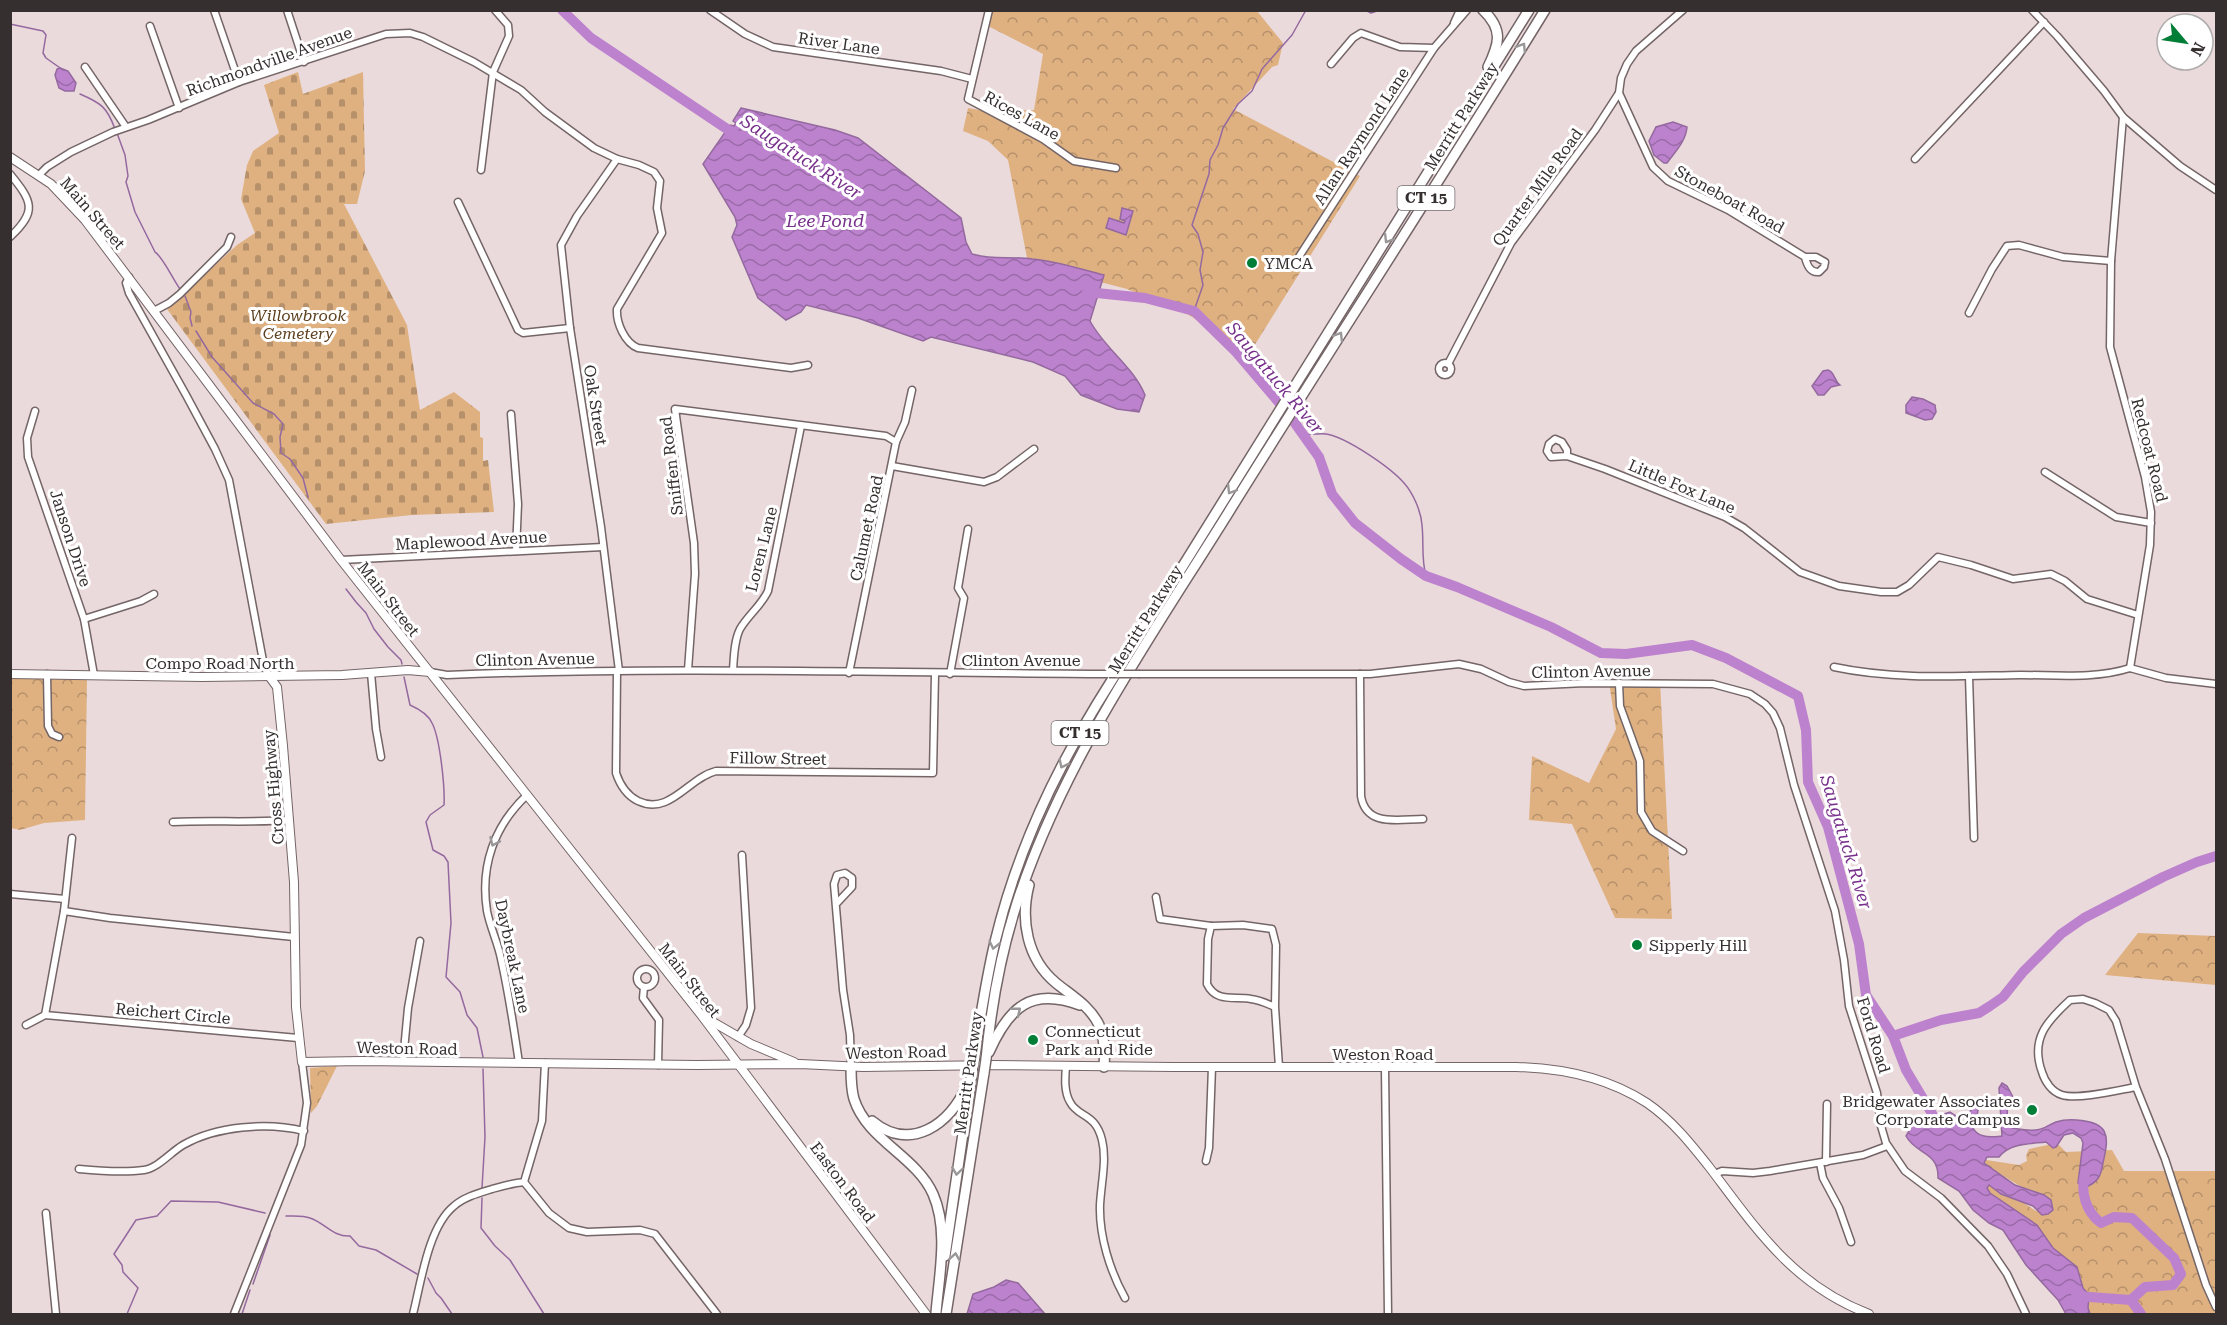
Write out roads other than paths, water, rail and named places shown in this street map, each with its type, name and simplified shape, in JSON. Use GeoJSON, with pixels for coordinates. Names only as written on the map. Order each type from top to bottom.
{"type":"FeatureCollection","features":[{"type":"Feature","properties":{"kind":"highway"},"geometry":{"type":"LineString","coordinates":[[1432,167],[1495,53],[1498,39],[1496,28],[1483,10]]}},
{"type":"Feature","properties":{"kind":"highway","name":"Merritt Parkway"},"geometry":{"type":"LineString","coordinates":[[1304,382],[1529,10]]}},
{"type":"Feature","properties":{"kind":"highway","name":"Merritt Parkway"},"geometry":{"type":"LineString","coordinates":[[936,1314],[984,1073],[996,987],[1009,930],[1026,878],[1055,807],[1112,700],[1266,443],[1545,10]]}},
{"type":"Feature","properties":{"kind":"highway","name":"Merritt Parkway"},"geometry":{"type":"LineString","coordinates":[[936,1314],[983,1001],[1004,910],[1030,835],[1057,775],[1091,713],[1266,443]]}},
{"type":"Feature","properties":{"kind":"highway"},"geometry":{"type":"LineString","coordinates":[[1055,807],[1029,887],[1025,921],[1030,945],[1039,963],[1054,981],[1092,1014],[1102,1032],[1104,1066]]}},
{"type":"Feature","properties":{"kind":"highway"},"geometry":{"type":"LineString","coordinates":[[986,1059],[1004,1024],[1017,1010],[1027,1004],[1051,997],[1066,999],[1084,1006]]}},
{"type":"Feature","properties":{"kind":"highway"},"geometry":{"type":"LineString","coordinates":[[851,1067],[852,1091],[860,1110],[872,1127],[921,1174],[936,1202],[941,1228],[936,1314]]}},
{"type":"Feature","properties":{"kind":"highway"},"geometry":{"type":"LineString","coordinates":[[860,1110],[878,1126],[890,1131],[900,1134],[919,1133],[950,1115],[963,1095],[972,1072]]}},
{"type":"Feature","properties":{"kind":"main road","name":"Main Street"},"geometry":{"type":"LineString","coordinates":[[10,157],[56,189],[77,210],[341,560],[702,1016],[739,1066]]}},
{"type":"Feature","properties":{"kind":"main road","name":"Compo Road North"},"geometry":{"type":"LineString","coordinates":[[10,674],[268,676],[408,670],[430,672]]}},
{"type":"Feature","properties":{"kind":"main road","name":"Cross Highway"},"geometry":{"type":"LineString","coordinates":[[268,676],[277,687],[289,820],[294,882],[298,1038],[302,1062]]}},
{"type":"Feature","properties":{"kind":"main road","name":"Weston Road"},"geometry":{"type":"LineString","coordinates":[[702,1016],[762,1050],[800,1064]]}},
{"type":"Feature","properties":{"kind":"main road","name":"Weston Road"},"geometry":{"type":"LineString","coordinates":[[302,1062],[739,1066],[800,1064],[851,1067],[1535,1068],[1567,1071],[1595,1078],[1628,1092],[1660,1113],[1684,1137],[1757,1232],[1790,1266],[1821,1291],[1869,1314]]}},
{"type":"Feature","properties":{"kind":"main road","name":"Easton Road"},"geometry":{"type":"LineString","coordinates":[[739,1066],[936,1314]]}},
{"type":"Feature","properties":{"kind":"street"},"geometry":{"type":"LineString","coordinates":[[214,10],[239,82]]}},
{"type":"Feature","properties":{"kind":"street"},"geometry":{"type":"LineString","coordinates":[[287,10],[304,62]]}},
{"type":"Feature","properties":{"kind":"street"},"geometry":{"type":"LineString","coordinates":[[481,170],[493,72],[509,36],[508,25],[495,10]]}},
{"type":"Feature","properties":{"kind":"street","name":"River Lane"},"geometry":{"type":"LineString","coordinates":[[711,10],[745,34],[773,47],[941,71],[972,79]]}},
{"type":"Feature","properties":{"kind":"street","name":"Rices Lane"},"geometry":{"type":"LineString","coordinates":[[989,10],[968,99],[1043,139],[1074,161],[1116,168]]}},
{"type":"Feature","properties":{"kind":"street","name":"Allan Raymond Lane"},"geometry":{"type":"LineString","coordinates":[[1454,24],[1460,10]]}},
{"type":"Feature","properties":{"kind":"street","name":"Allan Raymond Lane"},"geometry":{"type":"LineString","coordinates":[[1293,266],[1434,48],[1467,10]]}},
{"type":"Feature","properties":{"kind":"street"},"geometry":{"type":"LineString","coordinates":[[1619,93],[1621,78],[1636,51],[1683,10]]}},
{"type":"Feature","properties":{"kind":"street"},"geometry":{"type":"LineString","coordinates":[[2032,10],[2104,91],[2123,117],[2180,166],[2217,190]]}},
{"type":"Feature","properties":{"kind":"street"},"geometry":{"type":"LineString","coordinates":[[1915,159],[2044,22]]}},
{"type":"Feature","properties":{"kind":"street"},"geometry":{"type":"LineString","coordinates":[[150,26],[180,108]]}},
{"type":"Feature","properties":{"kind":"street","name":"Richmondville Avenue"},"geometry":{"type":"LineString","coordinates":[[39,176],[47,167],[62,157],[120,130],[180,108],[239,82],[386,34],[404,32],[423,37],[493,72],[522,90],[545,112],[574,134],[617,159],[654,172],[660,181],[657,208],[662,233],[617,309],[617,318],[630,344],[638,348],[791,368],[808,365]]}},
{"type":"Feature","properties":{"kind":"street"},"geometry":{"type":"LineString","coordinates":[[1330,64],[1353,38],[1361,33],[1400,47],[1434,48]]}},
{"type":"Feature","properties":{"kind":"street"},"geometry":{"type":"LineString","coordinates":[[85,67],[120,130]]}},
{"type":"Feature","properties":{"kind":"street","name":"Stoneboat Road"},"geometry":{"type":"LineString","coordinates":[[1619,93],[1653,167],[1662,177],[1728,210],[1805,257]]}},
{"type":"Feature","properties":{"kind":"street","name":"Quarter Mile Road"},"geometry":{"type":"LineString","coordinates":[[1448,364],[1511,243],[1595,130],[1619,93]]}},
{"type":"Feature","properties":{"kind":"street","name":"Redcoat Road"},"geometry":{"type":"LineString","coordinates":[[2123,117],[2111,261],[2110,347],[2145,477],[2150,499],[2151,523],[2150,545],[2130,668]]}},
{"type":"Feature","properties":{"kind":"street","name":"Oak Street"},"geometry":{"type":"LineString","coordinates":[[617,159],[577,216],[561,245],[570,328],[603,547],[618,671]]}},
{"type":"Feature","properties":{"kind":"street"},"geometry":{"type":"LineString","coordinates":[[10,174],[24,190],[30,208],[28,217],[10,237]]}},
{"type":"Feature","properties":{"kind":"street"},"geometry":{"type":"LineString","coordinates":[[458,202],[518,330],[523,333],[570,328]]}},
{"type":"Feature","properties":{"kind":"street"},"geometry":{"type":"LineString","coordinates":[[154,311],[180,294],[227,247],[231,237]]}},
{"type":"Feature","properties":{"kind":"street"},"geometry":{"type":"LineString","coordinates":[[1969,313],[2007,246],[2019,245],[2063,257],[2111,261]]}},
{"type":"Feature","properties":{"kind":"street","name":"Cross Highway"},"geometry":{"type":"LineString","coordinates":[[129,277],[126,283],[129,293],[210,439],[229,480],[264,666],[268,676]]}},
{"type":"Feature","properties":{"kind":"street","name":"Calumet Road"},"geometry":{"type":"LineString","coordinates":[[849,673],[896,442],[905,422],[912,390]]}},
{"type":"Feature","properties":{"kind":"street","name":"Sniffen Road"},"geometry":{"type":"LineString","coordinates":[[688,670],[695,551],[675,409],[886,436],[896,442]]}},
{"type":"Feature","properties":{"kind":"street","name":"Janson Drive"},"geometry":{"type":"LineString","coordinates":[[35,411],[27,438],[28,457],[84,619],[94,675]]}},
{"type":"Feature","properties":{"kind":"street"},"geometry":{"type":"LineString","coordinates":[[511,414],[518,504],[516,551]]}},
{"type":"Feature","properties":{"kind":"street","name":"Loren Lane"},"geometry":{"type":"LineString","coordinates":[[733,670],[736,640],[741,627],[755,612],[768,591],[801,426]]}},
{"type":"Feature","properties":{"kind":"street"},"geometry":{"type":"LineString","coordinates":[[892,466],[984,482],[997,477],[1034,449]]}},
{"type":"Feature","properties":{"kind":"street","name":"Little Fox Lane"},"geometry":{"type":"LineString","coordinates":[[1567,456],[1605,468],[1735,522],[1800,572],[1839,586],[1897,592],[1909,585],[1938,557],[2013,579],[2051,574],[2065,581],[2087,599],[2138,615]]}},
{"type":"Feature","properties":{"kind":"street"},"geometry":{"type":"LineString","coordinates":[[2045,472],[2116,517],[2151,523]]}},
{"type":"Feature","properties":{"kind":"street"},"geometry":{"type":"LineString","coordinates":[[950,674],[964,598],[958,588],[968,529]]}},
{"type":"Feature","properties":{"kind":"street","name":"Maplewood Avenue"},"geometry":{"type":"LineString","coordinates":[[341,560],[603,547]]}},
{"type":"Feature","properties":{"kind":"street"},"geometry":{"type":"LineString","coordinates":[[84,619],[141,602],[154,594]]}},
{"type":"Feature","properties":{"kind":"street","name":"Clinton Avenue"},"geometry":{"type":"LineString","coordinates":[[430,672],[447,675],[688,670],[934,674],[1360,674],[1407,671],[1455,664],[1481,669],[1524,686],[1618,683],[1713,684],[1750,694]]}},
{"type":"Feature","properties":{"kind":"street"},"geometry":{"type":"LineString","coordinates":[[1834,667],[1876,674],[1969,676],[2059,675],[2117,672],[2130,668],[2166,678],[2217,684]]}},
{"type":"Feature","properties":{"kind":"street","name":"Fillow Street"},"geometry":{"type":"LineString","coordinates":[[618,671],[616,773],[628,795],[654,806],[669,801],[704,776],[716,771],[933,773],[934,674]]}},
{"type":"Feature","properties":{"kind":"street"},"geometry":{"type":"LineString","coordinates":[[371,673],[381,757]]}},
{"type":"Feature","properties":{"kind":"street"},"geometry":{"type":"LineString","coordinates":[[47,674],[48,726],[52,734],[59,736]]}},
{"type":"Feature","properties":{"kind":"street"},"geometry":{"type":"LineString","coordinates":[[1360,674],[1361,796],[1364,807],[1370,815],[1381,819],[1423,819]]}},
{"type":"Feature","properties":{"kind":"street"},"geometry":{"type":"LineString","coordinates":[[1969,676],[1974,838]]}},
{"type":"Feature","properties":{"kind":"street"},"geometry":{"type":"LineString","coordinates":[[1618,683],[1620,706],[1640,761],[1641,812],[1652,831],[1683,851]]}},
{"type":"Feature","properties":{"kind":"street","name":"Ford Road"},"geometry":{"type":"LineString","coordinates":[[1750,694],[1765,704],[1773,713],[1783,735],[1794,784],[1835,911],[1849,1005],[1877,1093],[1881,1126],[1887,1146],[1905,1171],[1945,1202],[1988,1246],[2007,1274],[2026,1314]]}},
{"type":"Feature","properties":{"kind":"street","name":"Daybreak Lane"},"geometry":{"type":"LineString","coordinates":[[519,1063],[501,960],[488,912],[485,881],[489,851],[501,826],[527,795]]}},
{"type":"Feature","properties":{"kind":"street"},"geometry":{"type":"LineString","coordinates":[[173,822],[210,820],[246,823],[289,820]]}},
{"type":"Feature","properties":{"kind":"street"},"geometry":{"type":"LineString","coordinates":[[26,1025],[45,1015],[64,911],[72,838]]}},
{"type":"Feature","properties":{"kind":"street"},"geometry":{"type":"LineString","coordinates":[[738,1037],[746,1025],[751,1008],[742,855]]}},
{"type":"Feature","properties":{"kind":"street"},"geometry":{"type":"LineString","coordinates":[[837,903],[852,887],[852,878],[845,873],[834,878],[843,990],[850,1035],[851,1067]]}},
{"type":"Feature","properties":{"kind":"street"},"geometry":{"type":"LineString","coordinates":[[10,894],[65,899]]}},
{"type":"Feature","properties":{"kind":"street"},"geometry":{"type":"LineString","coordinates":[[1156,897],[1160,918],[1211,926],[1250,925],[1272,929],[1276,945],[1275,1007],[1279,1067]]}},
{"type":"Feature","properties":{"kind":"street"},"geometry":{"type":"LineString","coordinates":[[64,911],[294,937]]}},
{"type":"Feature","properties":{"kind":"street"},"geometry":{"type":"LineString","coordinates":[[1211,926],[1208,939],[1207,984],[1210,989],[1220,997],[1253,999],[1275,1007]]}},
{"type":"Feature","properties":{"kind":"street"},"geometry":{"type":"LineString","coordinates":[[403,1062],[408,1008],[420,941]]}},
{"type":"Feature","properties":{"kind":"street"},"geometry":{"type":"LineString","coordinates":[[644,987],[643,998],[659,1020],[658,1065]]}},
{"type":"Feature","properties":{"kind":"street"},"geometry":{"type":"LineString","coordinates":[[2136,1087],[2074,1096],[2061,1095],[2053,1090],[2044,1078],[2037,1053],[2041,1034],[2048,1021],[2070,1000],[2083,999],[2109,1010],[2116,1021],[2136,1087],[2159,1140],[2206,1285],[2217,1307]]}},
{"type":"Feature","properties":{"kind":"street","name":"Reichert Circle"},"geometry":{"type":"LineString","coordinates":[[45,1015],[298,1038]]}},
{"type":"Feature","properties":{"kind":"street","name":"Cross Highway"},"geometry":{"type":"LineString","coordinates":[[234,1314],[293,1168],[304,1131],[307,1103],[302,1062]]}},
{"type":"Feature","properties":{"kind":"street"},"geometry":{"type":"LineString","coordinates":[[524,1182],[542,1121],[545,1063]]}},
{"type":"Feature","properties":{"kind":"street"},"geometry":{"type":"LineString","coordinates":[[1066,1066],[1065,1085],[1070,1102],[1095,1122],[1102,1140],[1104,1160],[1100,1207],[1102,1232],[1115,1277],[1125,1298]]}},
{"type":"Feature","properties":{"kind":"street"},"geometry":{"type":"LineString","coordinates":[[1206,1161],[1209,1148],[1212,1067]]}},
{"type":"Feature","properties":{"kind":"street"},"geometry":{"type":"LineString","coordinates":[[1385,1068],[1388,1314]]}},
{"type":"Feature","properties":{"kind":"street"},"geometry":{"type":"LineString","coordinates":[[1827,1104],[1823,1178],[1839,1208],[1851,1242]]}},
{"type":"Feature","properties":{"kind":"street"},"geometry":{"type":"LineString","coordinates":[[79,1168],[114,1172],[144,1170],[196,1138],[249,1126],[272,1125],[304,1131]]}},
{"type":"Feature","properties":{"kind":"street"},"geometry":{"type":"LineString","coordinates":[[1714,1174],[1722,1171],[1753,1173],[1823,1162],[1863,1155],[1887,1146]]}},
{"type":"Feature","properties":{"kind":"street"},"geometry":{"type":"LineString","coordinates":[[413,1314],[432,1241],[447,1212],[459,1202],[475,1195],[524,1182]]}},
{"type":"Feature","properties":{"kind":"street"},"geometry":{"type":"LineString","coordinates":[[524,1182],[549,1213],[569,1228],[582,1232],[640,1230],[655,1234],[717,1314]]}},
{"type":"Feature","properties":{"kind":"street"},"geometry":{"type":"LineString","coordinates":[[46,1213],[56,1314]]}},
{"type":"Feature","properties":{"kind":"water"},"geometry":{"type":"Polygon","coordinates":[[[57,69],[68,71],[76,83],[74,91],[59,88],[55,75],[57,69]]]}},
{"type":"Feature","properties":{"kind":"water","name":"Lee Pond"},"geometry":{"type":"Polygon","coordinates":[[[741,108],[835,130],[858,138],[961,218],[966,242],[972,254],[1041,260],[1104,275],[1090,321],[1140,385],[1145,395],[1139,412],[1117,409],[1081,395],[1065,376],[1033,362],[931,337],[923,341],[858,318],[806,305],[801,312],[786,320],[758,298],[732,237],[737,225],[735,217],[703,164],[730,125],[734,126],[736,123],[733,121],[741,108]]]}},
{"type":"Feature","properties":{"kind":"water"},"geometry":{"type":"Polygon","coordinates":[[[1673,122],[1687,127],[1686,132],[1677,150],[1667,163],[1664,163],[1654,155],[1649,141],[1656,127],[1673,122]]]}},
{"type":"Feature","properties":{"kind":"water"},"geometry":{"type":"Polygon","coordinates":[[[1122,208],[1133,211],[1126,235],[1106,228],[1109,218],[1124,223],[1125,221],[1120,219],[1122,208]]]}},
{"type":"Feature","properties":{"kind":"water"},"geometry":{"type":"Polygon","coordinates":[[[1828,370],[1840,385],[1831,387],[1824,395],[1818,395],[1812,386],[1823,371],[1828,370]]]}},
{"type":"Feature","properties":{"kind":"water"},"geometry":{"type":"Polygon","coordinates":[[[1912,397],[1935,405],[1936,412],[1932,419],[1925,420],[1906,413],[1906,405],[1912,397]]]}},
{"type":"Feature","properties":{"kind":"water"},"geometry":{"type":"Polygon","coordinates":[[[2002,1083],[2007,1086],[2013,1097],[2006,1103],[2012,1128],[2038,1130],[2056,1122],[2075,1120],[2095,1124],[2104,1131],[2106,1147],[2100,1175],[2096,1181],[2086,1187],[2078,1183],[2083,1143],[2081,1138],[2073,1133],[2064,1135],[2056,1147],[2053,1148],[2046,1142],[2021,1145],[2009,1149],[1999,1157],[1987,1157],[1984,1163],[2015,1185],[2044,1195],[2051,1200],[2053,1210],[2042,1215],[2033,1206],[2001,1194],[1989,1185],[1987,1188],[1990,1193],[2037,1225],[2053,1248],[2077,1267],[2083,1288],[2089,1295],[2090,1314],[2066,1314],[2058,1300],[2026,1265],[2003,1230],[1989,1223],[1973,1210],[1959,1191],[1938,1178],[1935,1163],[1915,1147],[1906,1136],[1913,1124],[1950,1112],[1956,1116],[1959,1125],[1964,1127],[1969,1112],[1975,1107],[1978,1110],[1972,1126],[1974,1130],[1985,1136],[2002,1136],[1999,1088],[2002,1083]]]}},
{"type":"Feature","properties":{"kind":"water"},"geometry":{"type":"Polygon","coordinates":[[[1006,1280],[1018,1283],[1045,1314],[967,1314],[973,1294],[1006,1280]]]}},
{"type":"Feature","properties":{"kind":"waterway","name":"Saugatuck River"},"geometry":{"type":"LineString","coordinates":[[562,10],[591,38],[739,137]]}},
{"type":"Feature","properties":{"kind":"waterway"},"geometry":{"type":"LineString","coordinates":[[1194,311],[1203,285],[1200,270],[1203,252],[1198,234],[1192,225],[1209,174],[1210,160],[1223,128],[1238,104],[1252,91],[1262,69],[1292,35],[1306,10]]}},
{"type":"Feature","properties":{"kind":"waterway"},"geometry":{"type":"LineString","coordinates":[[1365,10],[1371,13],[1380,10]]}},
{"type":"Feature","properties":{"kind":"waterway"},"geometry":{"type":"LineString","coordinates":[[10,24],[43,31],[46,35],[43,53],[46,58],[63,70]]}},
{"type":"Feature","properties":{"kind":"waterway"},"geometry":{"type":"LineString","coordinates":[[80,94],[102,107],[115,129]]}},
{"type":"Feature","properties":{"kind":"waterway"},"geometry":{"type":"LineString","coordinates":[[117,133],[125,155],[128,176],[126,182],[135,212],[155,252],[180,289]]}},
{"type":"Feature","properties":{"kind":"waterway","name":"Saugatuck River"},"geometry":{"type":"LineString","coordinates":[[1087,292],[1145,298],[1194,311],[1236,352],[1287,412],[1319,457],[1332,494],[1355,523],[1426,576],[1551,627],[1601,653],[1626,654],[1692,645],[1726,658],[1798,696],[1806,730],[1808,782],[1828,827],[1859,944],[1866,995],[1893,1036],[1906,1070],[1940,1127]]}},
{"type":"Feature","properties":{"kind":"waterway"},"geometry":{"type":"LineString","coordinates":[[185,296],[191,312],[192,326]]}},
{"type":"Feature","properties":{"kind":"waterway"},"geometry":{"type":"LineString","coordinates":[[196,331],[212,357],[253,403],[274,414],[283,424],[280,437],[281,453],[290,459],[303,478],[308,497]]}},
{"type":"Feature","properties":{"kind":"waterway"},"geometry":{"type":"LineString","coordinates":[[1302,435],[1335,436],[1378,461],[1404,483],[1420,514],[1426,576]]}},
{"type":"Feature","properties":{"kind":"waterway"},"geometry":{"type":"LineString","coordinates":[[346,589],[402,664]]}},
{"type":"Feature","properties":{"kind":"waterway"},"geometry":{"type":"LineString","coordinates":[[404,677],[410,705],[420,710],[432,723],[440,751],[444,805],[430,815],[426,822],[433,850],[444,856],[448,862],[451,923],[446,977],[460,992],[467,1015],[477,1028],[483,1057]]}},
{"type":"Feature","properties":{"kind":"waterway"},"geometry":{"type":"LineString","coordinates":[[1893,1036],[1941,1020],[1979,1013],[2003,997],[2023,972],[2061,934],[2084,918],[2163,877],[2216,856]]}},
{"type":"Feature","properties":{"kind":"waterway"},"geometry":{"type":"LineString","coordinates":[[482,1188],[485,1137],[483,1069]]}},
{"type":"Feature","properties":{"kind":"waterway","name":"Saugatuck River"},"geometry":{"type":"LineString","coordinates":[[2076,1296],[2131,1300],[2145,1287],[2173,1285],[2181,1274],[2174,1258],[2132,1218],[2114,1217],[2101,1223],[2091,1213],[2084,1195],[2085,1174]]}},
{"type":"Feature","properties":{"kind":"waterway"},"geometry":{"type":"LineString","coordinates":[[482,1198],[481,1228],[510,1260],[544,1314]]}},
{"type":"Feature","properties":{"kind":"waterway"},"geometry":{"type":"LineString","coordinates":[[127,1314],[138,1288],[123,1272],[122,1265],[114,1254],[136,1220],[157,1216],[171,1201],[218,1202],[265,1213]]}},
{"type":"Feature","properties":{"kind":"waterway"},"geometry":{"type":"LineString","coordinates":[[286,1216],[304,1216],[315,1220],[334,1232],[350,1236],[359,1246],[376,1250],[417,1274]]}},
{"type":"Feature","properties":{"kind":"waterway"},"geometry":{"type":"LineString","coordinates":[[253,1284],[270,1235]]}},
{"type":"Feature","properties":{"kind":"waterway"},"geometry":{"type":"LineString","coordinates":[[428,1278],[452,1314]]}},
{"type":"Feature","properties":{"kind":"waterway"},"geometry":{"type":"LineString","coordinates":[[242,1314],[250,1290]]}},
{"type":"Feature","properties":{"kind":"waterway","name":"Saugatuck River"},"geometry":{"type":"LineString","coordinates":[[2131,1300],[2141,1314]]}},
{"type":"Feature","properties":{"kind":"place","name":"YMCA"},"geometry":{"type":"Point","coordinates":[1252,263]}},
{"type":"Feature","properties":{"kind":"place","name":"Sipperly Hill"},"geometry":{"type":"Point","coordinates":[1637,945]}},
{"type":"Feature","properties":{"kind":"place","name":"Connecticut Park and Ride"},"geometry":{"type":"Point","coordinates":[1033,1040]}},
{"type":"Feature","properties":{"kind":"place","name":"Bridgewater Associates Corporate Campus"},"geometry":{"type":"Point","coordinates":[2032,1110]}},
{"type":"Feature","properties":{"kind":"park label","name":"Willowbrook Cemetery"},"geometry":{"type":"Point","coordinates":[298,324]}}]}
